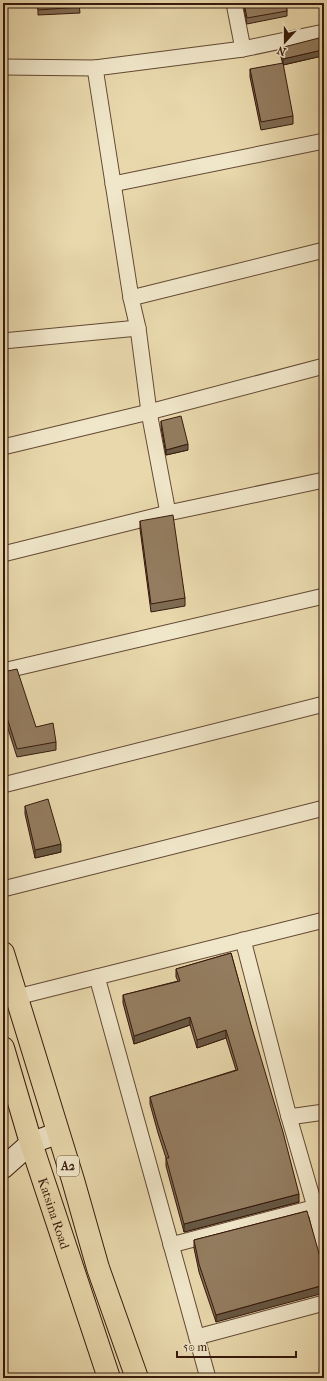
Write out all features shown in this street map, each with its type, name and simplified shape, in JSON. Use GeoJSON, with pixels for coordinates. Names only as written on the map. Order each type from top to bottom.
{"type":"FeatureCollection","features":[{"type":"Feature","properties":{"kind":"highway","name":"A2"},"geometry":{"type":"LineString","coordinates":[[3,953],[98,1268],[137,1378]]}},
{"type":"Feature","properties":{"kind":"highway","name":"Katsina Road"},"geometry":{"type":"LineString","coordinates":[[3,1048],[9,1088],[31,1143],[109,1378]]}},
{"type":"Feature","properties":{"kind":"main road"},"geometry":{"type":"LineString","coordinates":[[3,1168],[31,1143],[58,1133]]}},
{"type":"Feature","properties":{"kind":"street"},"geometry":{"type":"LineString","coordinates":[[234,3],[243,49]]}},
{"type":"Feature","properties":{"kind":"street"},"geometry":{"type":"LineString","coordinates":[[3,67],[95,68],[243,49],[324,32]]}},
{"type":"Feature","properties":{"kind":"street"},"geometry":{"type":"LineString","coordinates":[[95,68],[131,298],[138,328],[149,412],[168,513]]}},
{"type":"Feature","properties":{"kind":"street"},"geometry":{"type":"LineString","coordinates":[[113,184],[324,141]]}},
{"type":"Feature","properties":{"kind":"street"},"geometry":{"type":"LineString","coordinates":[[131,298],[324,250]]}},
{"type":"Feature","properties":{"kind":"street"},"geometry":{"type":"LineString","coordinates":[[3,342],[138,328]]}},
{"type":"Feature","properties":{"kind":"street"},"geometry":{"type":"LineString","coordinates":[[3,447],[149,412],[324,366]]}},
{"type":"Feature","properties":{"kind":"street"},"geometry":{"type":"LineString","coordinates":[[3,554],[168,513],[324,480]]}},
{"type":"Feature","properties":{"kind":"street"},"geometry":{"type":"LineString","coordinates":[[3,671],[324,596]]}},
{"type":"Feature","properties":{"kind":"street"},"geometry":{"type":"LineString","coordinates":[[3,785],[324,704]]}},
{"type":"Feature","properties":{"kind":"street"},"geometry":{"type":"LineString","coordinates":[[3,889],[324,808]]}},
{"type":"Feature","properties":{"kind":"street"},"geometry":{"type":"LineString","coordinates":[[17,997],[324,920]]}},
{"type":"Feature","properties":{"kind":"street"},"geometry":{"type":"LineString","coordinates":[[243,940],[289,1117],[319,1206],[324,1247]]}},
{"type":"Feature","properties":{"kind":"street"},"geometry":{"type":"LineString","coordinates":[[97,977],[208,1378]]}},
{"type":"Feature","properties":{"kind":"street"},"geometry":{"type":"LineString","coordinates":[[289,1117],[324,1112]]}},
{"type":"Feature","properties":{"kind":"street"},"geometry":{"type":"LineString","coordinates":[[171,1245],[319,1206]]}},
{"type":"Feature","properties":{"kind":"street"},"geometry":{"type":"LineString","coordinates":[[197,1337],[324,1303]]}},
{"type":"Feature","properties":{"kind":"building"},"geometry":{"type":"Polygon","coordinates":[[[38,3],[79,3],[80,7],[38,10],[38,3]]]}},
{"type":"Feature","properties":{"kind":"building"},"geometry":{"type":"Polygon","coordinates":[[[244,3],[286,3],[287,11],[247,18],[244,3]]]}},
{"type":"Feature","properties":{"kind":"building"},"geometry":{"type":"Polygon","coordinates":[[[319,38],[322,50],[283,59],[280,48],[319,38]]]}},
{"type":"Feature","properties":{"kind":"building"},"geometry":{"type":"Polygon","coordinates":[[[283,63],[293,116],[261,122],[250,69],[283,63]]]}},
{"type":"Feature","properties":{"kind":"building"},"geometry":{"type":"Polygon","coordinates":[[[181,416],[188,444],[166,450],[161,421],[181,416]]]}},
{"type":"Feature","properties":{"kind":"building"},"geometry":{"type":"Polygon","coordinates":[[[173,515],[185,598],[151,604],[140,521],[173,515]]]}},
{"type":"Feature","properties":{"kind":"building"},"geometry":{"type":"Polygon","coordinates":[[[17,669],[36,727],[53,723],[56,742],[17,749],[3,705],[3,672],[17,669]]]}},
{"type":"Feature","properties":{"kind":"building"},"geometry":{"type":"Polygon","coordinates":[[[48,799],[61,844],[35,850],[25,806],[48,799]]]}},
{"type":"Feature","properties":{"kind":"building"},"geometry":{"type":"Polygon","coordinates":[[[231,953],[283,1132],[299,1194],[184,1224],[166,1158],[169,1158],[150,1097],[238,1070],[226,1030],[197,1040],[190,1017],[134,1036],[123,995],[180,981],[176,969],[231,953]]]}},
{"type":"Feature","properties":{"kind":"building"},"geometry":{"type":"Polygon","coordinates":[[[307,1211],[324,1271],[324,1285],[216,1315],[199,1264],[194,1240],[307,1211]]]}}]}
